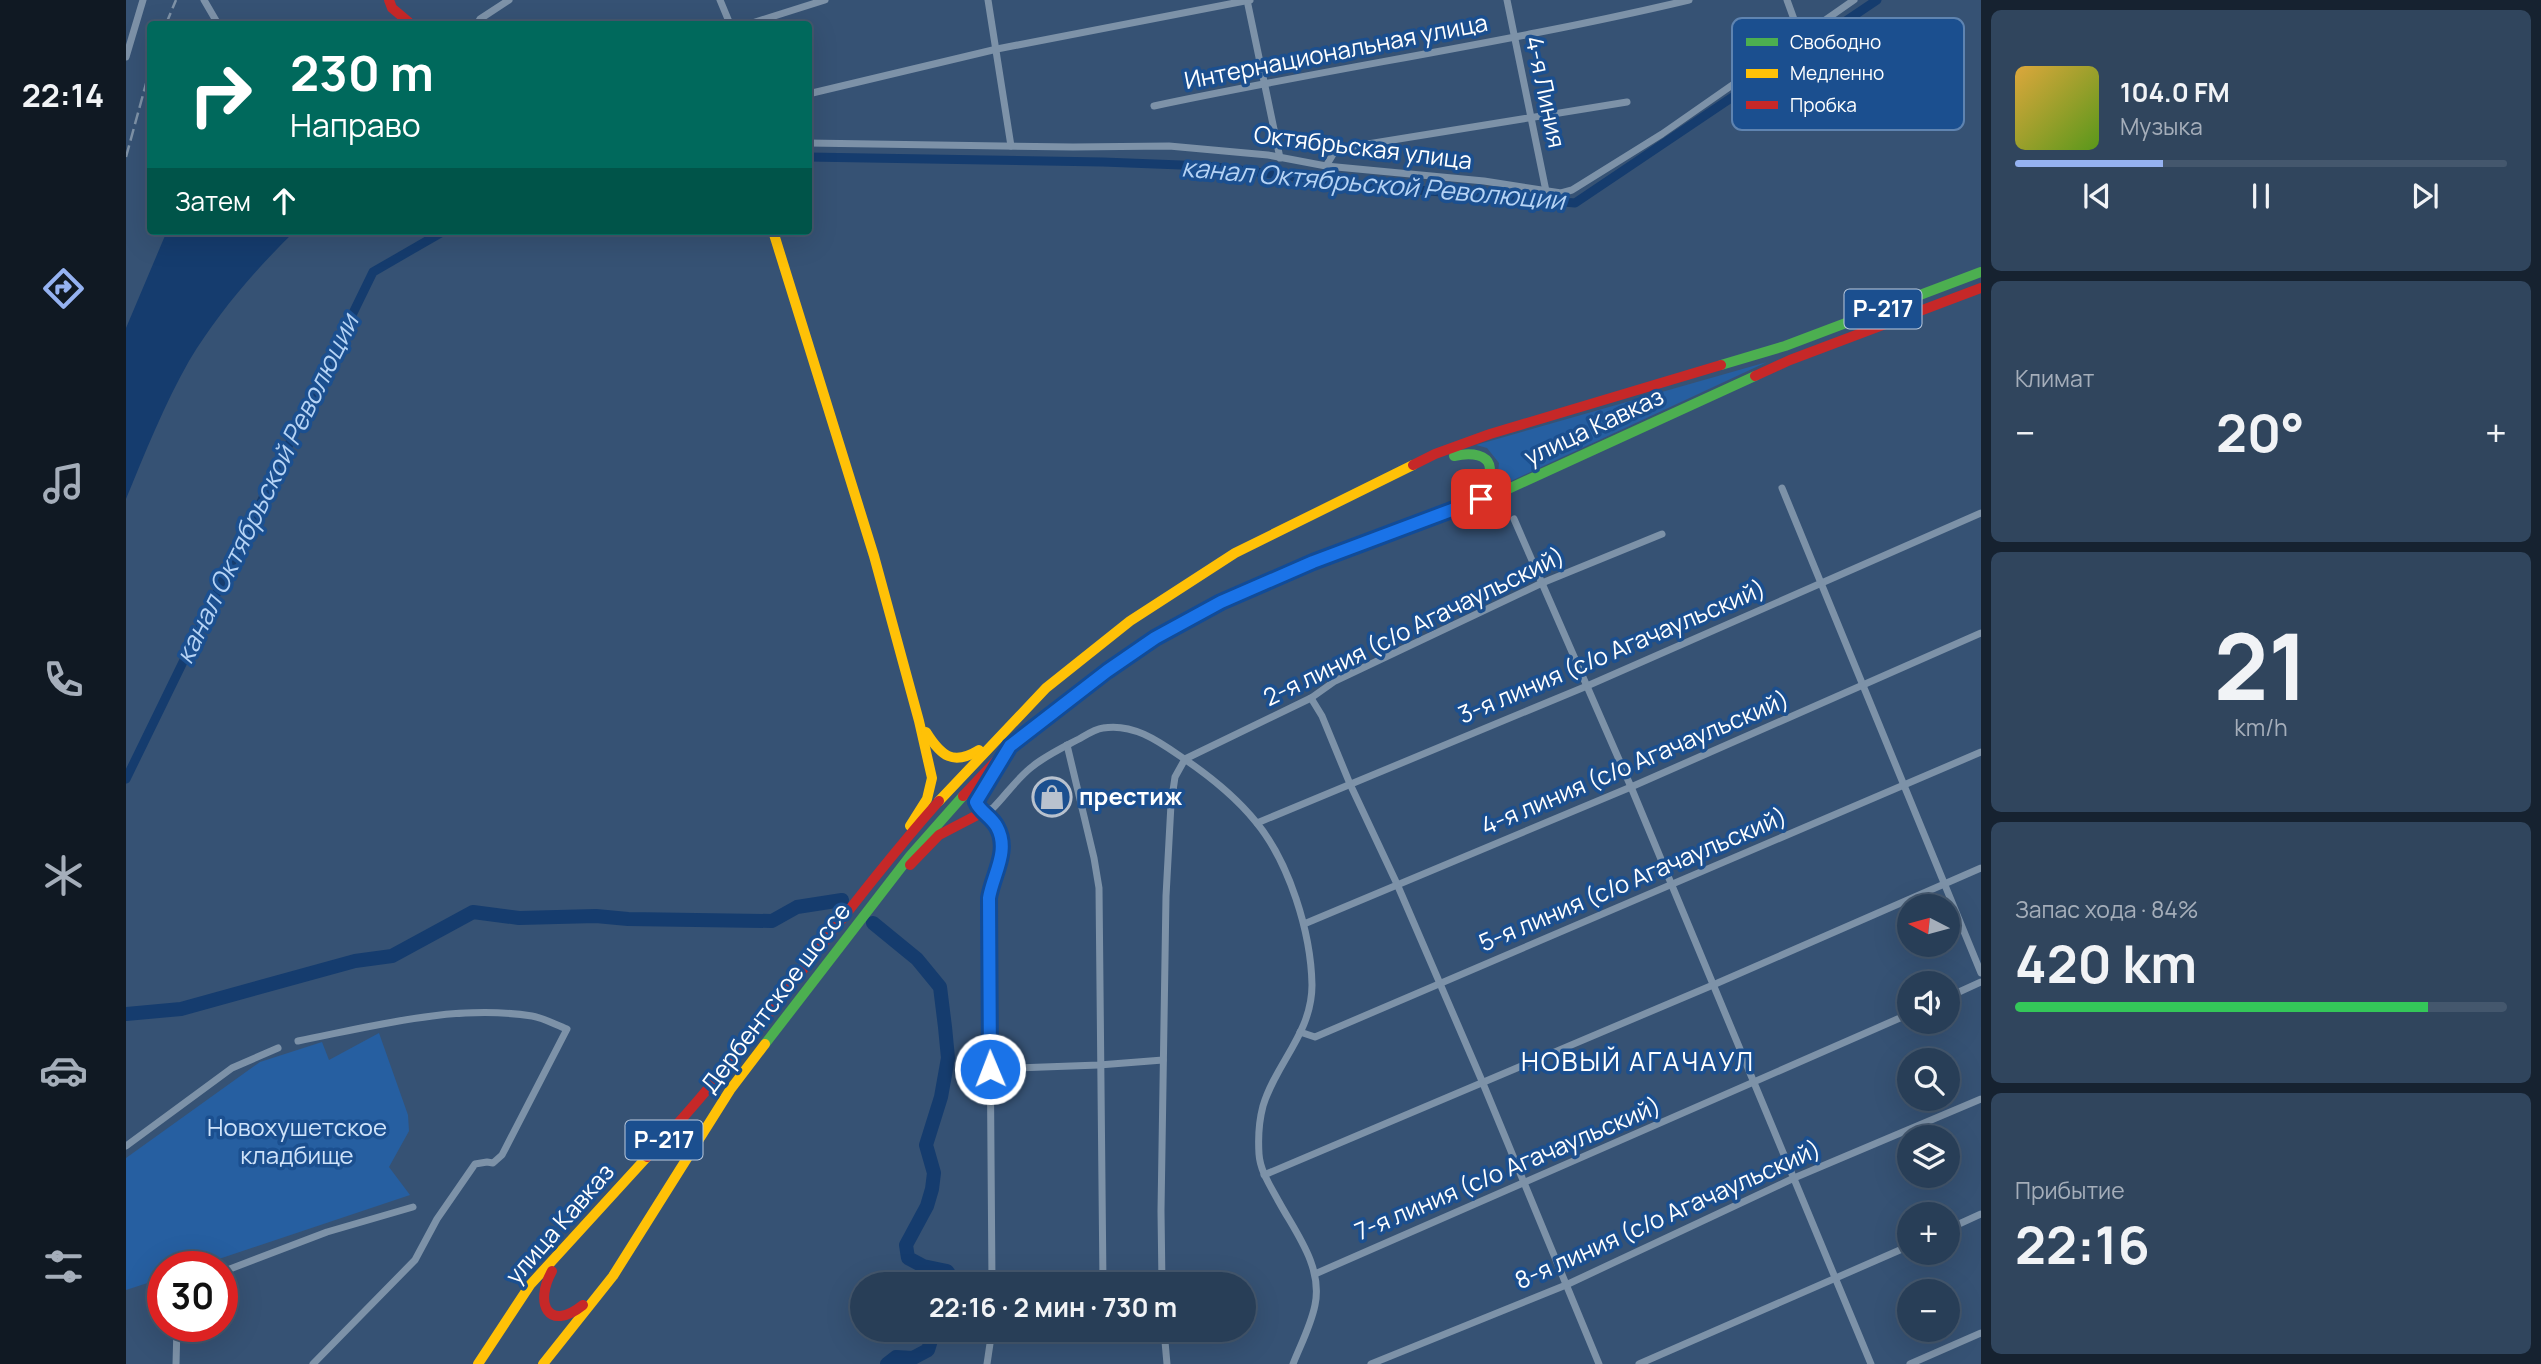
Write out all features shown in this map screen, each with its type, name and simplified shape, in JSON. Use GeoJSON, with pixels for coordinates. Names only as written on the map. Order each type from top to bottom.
{"type":"FeatureCollection","features":[{"type":"Feature","properties":{"kind":"main road"},"geometry":{"type":"LineString","coordinates":[[389,0],[392,8],[407,21]]}},
{"type":"Feature","properties":{"kind":"main road"},"geometry":{"type":"LineString","coordinates":[[774,235],[871,544],[932,778],[927,799],[891,855]]}},
{"type":"Feature","properties":{"kind":"main road","name":"Р-217"},"geometry":{"type":"LineString","coordinates":[[1368,486],[1435,454],[1490,434],[1785,346],[1981,272]]}},
{"type":"Feature","properties":{"kind":"main road","name":"улица Кавказ"},"geometry":{"type":"LineString","coordinates":[[957,803],[1010,746],[1107,671],[1166,632],[1221,602],[1313,562],[1506,490],[1790,360],[1981,288]]}},
{"type":"Feature","properties":{"kind":"main road"},"geometry":{"type":"LineString","coordinates":[[891,855],[1046,688],[1130,621],[1235,553],[1368,486],[1467,451],[1485,457],[1490,464],[1489,482],[1482,490],[1382,537]]}},
{"type":"Feature","properties":{"kind":"main road"},"geometry":{"type":"LineString","coordinates":[[919,721],[936,750],[951,758],[969,757],[1001,735]]}},
{"type":"Feature","properties":{"kind":"main road"},"geometry":{"type":"LineString","coordinates":[[985,811],[981,810],[976,802],[1010,746]]}},
{"type":"Feature","properties":{"kind":"main road","name":"Дербентское шоссе"},"geometry":{"type":"LineString","coordinates":[[543,1364],[613,1276],[730,1090],[888,886],[957,803]]}},
{"type":"Feature","properties":{"kind":"main road"},"geometry":{"type":"LineString","coordinates":[[888,886],[939,835],[985,811]]}},
{"type":"Feature","properties":{"kind":"main road","name":"улица Кавказ"},"geometry":{"type":"LineString","coordinates":[[478,1364],[530,1285],[695,1107],[891,855]]}},
{"type":"Feature","properties":{"kind":"main road"},"geometry":{"type":"LineString","coordinates":[[587,1221],[542,1286],[543,1302],[549,1312],[563,1316],[579,1309],[630,1246]]}},
{"type":"Feature","properties":{"kind":"street"},"geometry":{"type":"LineString","coordinates":[[126,57],[143,0]]}},
{"type":"Feature","properties":{"kind":"street"},"geometry":{"type":"LineString","coordinates":[[204,0],[216,21]]}},
{"type":"Feature","properties":{"kind":"street"},"geometry":{"type":"LineString","coordinates":[[479,21],[509,0]]}},
{"type":"Feature","properties":{"kind":"street"},"geometry":{"type":"LineString","coordinates":[[720,0],[729,21]]}},
{"type":"Feature","properties":{"kind":"street"},"geometry":{"type":"LineString","coordinates":[[758,21],[825,0]]}},
{"type":"Feature","properties":{"kind":"street"},"geometry":{"type":"LineString","coordinates":[[988,0],[1011,146]]}},
{"type":"Feature","properties":{"kind":"street"},"geometry":{"type":"LineString","coordinates":[[812,93],[997,49],[1248,0],[1280,158]]}},
{"type":"Feature","properties":{"kind":"street","name":"4-я Линия"},"geometry":{"type":"LineString","coordinates":[[1507,0],[1546,191]]}},
{"type":"Feature","properties":{"kind":"street","name":"Интернациональная улица"},"geometry":{"type":"LineString","coordinates":[[1154,106],[1264,83],[1514,38],[1689,0]]}},
{"type":"Feature","properties":{"kind":"street"},"geometry":{"type":"LineString","coordinates":[[1787,0],[1794,18]]}},
{"type":"Feature","properties":{"kind":"street","name":"Октябрьская улица"},"geometry":{"type":"LineString","coordinates":[[1828,18],[1854,0]]}},
{"type":"Feature","properties":{"kind":"street","name":"Октябрьская улица"},"geometry":{"type":"LineString","coordinates":[[812,143],[1169,146],[1560,192],[1572,190],[1662,134],[1732,85]]}},
{"type":"Feature","properties":{"kind":"street"},"geometry":{"type":"LineString","coordinates":[[1326,166],[1335,151],[1343,148],[1627,102]]}},
{"type":"Feature","properties":{"kind":"street"},"geometry":{"type":"LineString","coordinates":[[1782,488],[1981,973]]}},
{"type":"Feature","properties":{"kind":"street","name":"3-я линия (с/о Агачаульский)"},"geometry":{"type":"LineString","coordinates":[[1257,822],[1587,686],[1981,513]]}},
{"type":"Feature","properties":{"kind":"street"},"geometry":{"type":"LineString","coordinates":[[1514,519],[1632,787],[1871,1364]]}},
{"type":"Feature","properties":{"kind":"street","name":"2-я линия (с/о Агачаульский)"},"geometry":{"type":"LineString","coordinates":[[1185,759],[1311,698],[1335,681],[1542,583],[1662,534]]}},
{"type":"Feature","properties":{"kind":"street","name":"4-я линия (с/о Агачаульский)"},"geometry":{"type":"LineString","coordinates":[[1304,925],[1632,787],[1981,633]]}},
{"type":"Feature","properties":{"kind":"street"},"geometry":{"type":"LineString","coordinates":[[1311,698],[1322,716],[1350,784],[1397,884],[1599,1364]]}},
{"type":"Feature","properties":{"kind":"street"},"geometry":{"type":"LineString","coordinates":[[992,1272],[989,898],[1002,852],[997,827],[985,811],[993,808],[1032,767],[1067,745],[1100,728],[1119,727],[1139,731],[1185,759],[1232,796],[1257,822],[1278,856],[1304,925],[1312,988],[1308,1015],[1264,1105],[1259,1130],[1259,1157],[1264,1175],[1307,1253],[1315,1274],[1316,1301],[1293,1364]]}},
{"type":"Feature","properties":{"kind":"street"},"geometry":{"type":"LineString","coordinates":[[1067,745],[1099,888],[1103,1272]]}},
{"type":"Feature","properties":{"kind":"street","name":"5-я линия (с/о Агачаульский)"},"geometry":{"type":"LineString","coordinates":[[1300,1032],[1315,1037],[1981,752]]}},
{"type":"Feature","properties":{"kind":"street"},"geometry":{"type":"LineString","coordinates":[[1163,1272],[1166,896],[1171,804],[1175,777],[1185,759]]}},
{"type":"Feature","properties":{"kind":"street"},"geometry":{"type":"LineString","coordinates":[[1264,1175],[1981,868]]}},
{"type":"Feature","properties":{"kind":"street"},"geometry":{"type":"LineString","coordinates":[[1960,992],[1981,982]]}},
{"type":"Feature","properties":{"kind":"street"},"geometry":{"type":"LineString","coordinates":[[298,1041],[403,1021],[481,1011],[535,1017],[567,1029],[502,1155],[493,1163],[487,1161],[475,1164],[437,1219],[415,1260],[313,1364]]}},
{"type":"Feature","properties":{"kind":"street","name":"7-я линия (с/о Агачаульский)"},"geometry":{"type":"LineString","coordinates":[[1315,1274],[1897,1019]]}},
{"type":"Feature","properties":{"kind":"street"},"geometry":{"type":"LineString","coordinates":[[126,1146],[232,1068],[278,1048]]}},
{"type":"Feature","properties":{"kind":"street"},"geometry":{"type":"LineString","coordinates":[[990,1069],[1163,1060]]}},
{"type":"Feature","properties":{"kind":"street","name":"8-я линия (с/о Агачаульский)"},"geometry":{"type":"LineString","coordinates":[[1371,1364],[1566,1285],[1794,1178],[1981,1099]]}},
{"type":"Feature","properties":{"kind":"street"},"geometry":{"type":"LineString","coordinates":[[238,1266],[327,1232],[413,1207]]}},
{"type":"Feature","properties":{"kind":"street"},"geometry":{"type":"LineString","coordinates":[[1960,1224],[1981,1214]]}},
{"type":"Feature","properties":{"kind":"street"},"geometry":{"type":"LineString","coordinates":[[1639,1364],[1897,1250]]}},
{"type":"Feature","properties":{"kind":"street"},"geometry":{"type":"LineString","coordinates":[[1910,1364],[1981,1334]]}},
{"type":"Feature","properties":{"kind":"street"},"geometry":{"type":"LineString","coordinates":[[176,1364],[177,1342]]}},
{"type":"Feature","properties":{"kind":"street"},"geometry":{"type":"LineString","coordinates":[[987,1364],[990,1342]]}},
{"type":"Feature","properties":{"kind":"street"},"geometry":{"type":"LineString","coordinates":[[1165,1342],[1167,1364]]}},
{"type":"Feature","properties":{"kind":"green space"},"geometry":{"type":"Polygon","coordinates":[[[1767,362],[1494,489],[1499,463],[1487,448],[1476,445],[1767,362]]]}},
{"type":"Feature","properties":{"kind":"green space","name":"Новохушетское кладбище"},"geometry":{"type":"Polygon","coordinates":[[[379,1033],[408,1115],[409,1131],[389,1167],[410,1195],[238,1253],[147,1251],[147,1283],[126,1290],[126,1158],[260,1062],[322,1042],[329,1060],[379,1033]]]}},
{"type":"Feature","properties":{"kind":"shaded area"},"geometry":{"type":"Polygon","coordinates":[[[165,235],[291,235],[238,293],[189,361],[163,412],[126,499],[126,328],[165,235]]]}},
{"type":"Feature","properties":{"kind":"waterway","name":"канал Октябрьской Революции"},"geometry":{"type":"LineString","coordinates":[[1850,18],[1877,0]]}},
{"type":"Feature","properties":{"kind":"waterway","name":"канал Октябрьской Революции"},"geometry":{"type":"LineString","coordinates":[[812,157],[1207,166],[1369,186],[1575,203],[1732,97]]}},
{"type":"Feature","properties":{"kind":"waterway","name":"канал Октябрьской Революции"},"geometry":{"type":"LineString","coordinates":[[126,779],[373,272],[437,235]]}},
{"type":"Feature","properties":{"kind":"waterway"},"geometry":{"type":"LineString","coordinates":[[126,1014],[181,1009],[355,961],[392,956],[473,912],[519,918],[596,916],[772,921],[797,907],[842,900]]}},
{"type":"Feature","properties":{"kind":"waterway"},"geometry":{"type":"LineString","coordinates":[[873,923],[917,959],[940,987],[948,1058],[941,1097],[926,1145],[934,1173],[932,1189],[927,1206],[906,1245],[908,1258],[923,1266],[948,1272]]}},
{"type":"Feature","properties":{"kind":"waterway"},"geometry":{"type":"LineString","coordinates":[[887,1364],[896,1357],[913,1358],[928,1350],[930,1342]]}},
{"type":"Feature","properties":{"kind":"railway"},"geometry":{"type":"LineString","coordinates":[[167,21],[176,0]]}},
{"type":"Feature","properties":{"kind":"railway"},"geometry":{"type":"LineString","coordinates":[[126,157],[147,80]]}},
{"type":"Feature","properties":{"kind":"traffic: fast"},"geometry":{"type":"LineString","coordinates":[[1721,365],[1785,346],[1981,272]]}},
{"type":"Feature","properties":{"kind":"traffic: fast"},"geometry":{"type":"LineString","coordinates":[[1414,524],[1506,490],[1755,376]]}},
{"type":"Feature","properties":{"kind":"traffic: fast"},"geometry":{"type":"LineString","coordinates":[[1454,456],[1478,456],[1485,459],[1489,465],[1490,472],[1486,480],[1469,496]]}},
{"type":"Feature","properties":{"kind":"traffic: fast"},"geometry":{"type":"LineString","coordinates":[[765,1044],[910,856],[963,796]]}},
{"type":"Feature","properties":{"kind":"traffic: slow"},"geometry":{"type":"LineString","coordinates":[[774,235],[874,556],[919,721],[932,778],[927,799],[910,826]]}},
{"type":"Feature","properties":{"kind":"traffic: slow"},"geometry":{"type":"LineString","coordinates":[[939,801],[1046,688],[1130,621],[1235,553],[1413,465]]}},
{"type":"Feature","properties":{"kind":"traffic: slow"},"geometry":{"type":"LineString","coordinates":[[926,732],[948,756],[962,757],[979,750]]}},
{"type":"Feature","properties":{"kind":"traffic: slow"},"geometry":{"type":"LineString","coordinates":[[543,1364],[613,1276],[730,1090],[765,1044]]}},
{"type":"Feature","properties":{"kind":"traffic: slow"},"geometry":{"type":"LineString","coordinates":[[478,1364],[530,1285],[647,1157]]}},
{"type":"Feature","properties":{"kind":"traffic: jam"},"geometry":{"type":"LineString","coordinates":[[389,0],[392,8],[407,21]]}},
{"type":"Feature","properties":{"kind":"traffic: jam"},"geometry":{"type":"LineString","coordinates":[[1755,376],[1790,360],[1981,288]]}},
{"type":"Feature","properties":{"kind":"traffic: jam"},"geometry":{"type":"LineString","coordinates":[[1413,465],[1490,434],[1721,365]]}},
{"type":"Feature","properties":{"kind":"traffic: jam"},"geometry":{"type":"LineString","coordinates":[[963,796],[1010,746],[1107,671],[1155,638],[1221,602],[1313,562],[1414,524]]}},
{"type":"Feature","properties":{"kind":"traffic: jam"},"geometry":{"type":"LineString","coordinates":[[910,865],[939,835],[985,811],[981,810],[976,801],[1000,764]]}},
{"type":"Feature","properties":{"kind":"traffic: jam"},"geometry":{"type":"LineString","coordinates":[[647,1157],[723,1071],[865,890],[939,801]]}},
{"type":"Feature","properties":{"kind":"traffic: jam"},"geometry":{"type":"LineString","coordinates":[[552,1271],[544,1294],[548,1310],[553,1315],[561,1316],[583,1305]]}},
{"type":"Feature","properties":{"kind":"place","name":"престиж"},"geometry":{"type":"Point","coordinates":[1052,797]}},
{"type":"Feature","properties":{"kind":"district","name":"НОВЫЙ АГАЧАУЛ"},"geometry":{"type":"Point","coordinates":[1638,1062]}},
{"type":"Feature","properties":{"kind":"route"},"geometry":{"type":"LineString","coordinates":[[990,1069],[989,898],[1002,852],[997,827],[976,802],[1010,746],[1107,671],[1155,638],[1221,602],[1313,562],[1481,499]]}}]}
